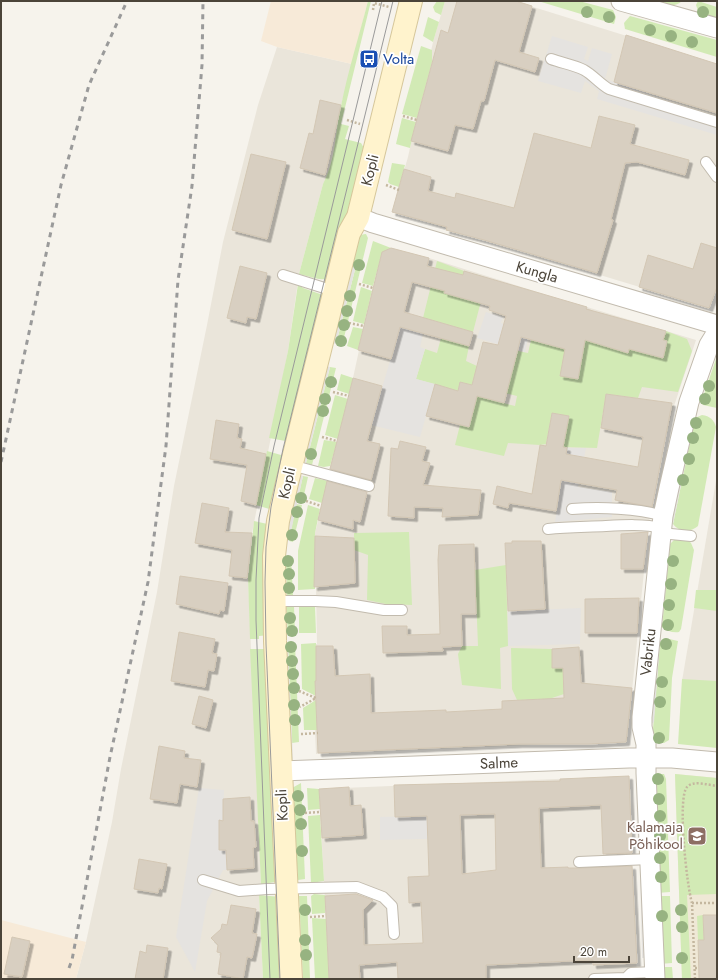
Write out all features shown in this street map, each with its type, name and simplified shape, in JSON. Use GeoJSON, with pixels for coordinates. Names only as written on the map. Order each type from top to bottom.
{"type":"FeatureCollection","features":[{"type":"Feature","properties":{"kind":"street","name":"Kopli"},"geometry":{"type":"LineString","coordinates":[[291,979],[274,602],[274,556],[278,521],[334,291],[349,233],[358,217],[411,1]]}},
{"type":"Feature","properties":{"kind":"street"},"geometry":{"type":"LineString","coordinates":[[621,1],[717,28]]}},
{"type":"Feature","properties":{"kind":"street","name":"Kungla"},"geometry":{"type":"LineString","coordinates":[[358,217],[380,225],[717,325]]}},
{"type":"Feature","properties":{"kind":"street","name":"Vabriku"},"geometry":{"type":"LineString","coordinates":[[655,976],[646,773],[647,758],[642,717],[662,526],[670,481],[689,402],[709,345],[717,332]]}},
{"type":"Feature","properties":{"kind":"street","name":"Salme"},"geometry":{"type":"LineString","coordinates":[[281,771],[647,758],[672,758],[717,762]]}},
{"type":"Feature","properties":{"kind":"lane"},"geometry":{"type":"LineString","coordinates":[[551,59],[583,70],[609,89],[717,122]]}},
{"type":"Feature","properties":{"kind":"lane"},"geometry":{"type":"LineString","coordinates":[[706,162],[717,177]]}},
{"type":"Feature","properties":{"kind":"lane"},"geometry":{"type":"LineString","coordinates":[[284,275],[334,291]]}},
{"type":"Feature","properties":{"kind":"lane"},"geometry":{"type":"LineString","coordinates":[[291,465],[369,486]]}},
{"type":"Feature","properties":{"kind":"lane"},"geometry":{"type":"LineString","coordinates":[[572,509],[591,508],[652,513],[662,526]]}},
{"type":"Feature","properties":{"kind":"lane"},"geometry":{"type":"LineString","coordinates":[[548,529],[562,527],[662,526],[691,536]]}},
{"type":"Feature","properties":{"kind":"lane"},"geometry":{"type":"LineString","coordinates":[[274,602],[336,602],[384,610],[402,610]]}},
{"type":"Feature","properties":{"kind":"lane"},"geometry":{"type":"LineString","coordinates":[[578,862],[650,859]]}},
{"type":"Feature","properties":{"kind":"lane"},"geometry":{"type":"LineString","coordinates":[[203,880],[239,891],[287,888],[357,887],[383,897],[392,906],[394,934]]}},
{"type":"Feature","properties":{"kind":"lane"},"geometry":{"type":"LineString","coordinates":[[594,979],[626,978],[631,973],[655,976]]}},
{"type":"Feature","properties":{"kind":"path"},"geometry":{"type":"LineString","coordinates":[[400,116],[417,120]]}},
{"type":"Feature","properties":{"kind":"path"},"geometry":{"type":"LineString","coordinates":[[383,185],[398,190]]}},
{"type":"Feature","properties":{"kind":"path"},"geometry":{"type":"LineString","coordinates":[[358,284],[373,288]]}},
{"type":"Feature","properties":{"kind":"path"},"geometry":{"type":"LineString","coordinates":[[349,323],[364,326]]}},
{"type":"Feature","properties":{"kind":"path"},"geometry":{"type":"LineString","coordinates":[[333,392],[349,396]]}},
{"type":"Feature","properties":{"kind":"path"},"geometry":{"type":"LineString","coordinates":[[322,437],[337,441]]}},
{"type":"Feature","properties":{"kind":"path"},"geometry":{"type":"LineString","coordinates":[[306,501],[321,506]]}},
{"type":"Feature","properties":{"kind":"path"},"geometry":{"type":"LineString","coordinates":[[299,692],[316,698],[300,707]]}},
{"type":"Feature","properties":{"kind":"path"},"geometry":{"type":"LineString","coordinates":[[301,734],[318,732]]}},
{"type":"Feature","properties":{"kind":"path"},"geometry":{"type":"LineString","coordinates":[[695,979],[692,903],[689,894],[685,860],[684,792],[688,786],[696,784],[717,786]]}},
{"type":"Feature","properties":{"kind":"path"},"geometry":{"type":"LineString","coordinates":[[305,813],[320,812]]}},
{"type":"Feature","properties":{"kind":"path"},"geometry":{"type":"LineString","coordinates":[[692,903],[717,903]]}},
{"type":"Feature","properties":{"kind":"path"},"geometry":{"type":"LineString","coordinates":[[310,917],[326,916]]}},
{"type":"Feature","properties":{"kind":"shaded area"},"geometry":{"type":"Polygon","coordinates":[[[271,1],[368,1],[352,64],[277,47],[261,41],[271,1]]]}},
{"type":"Feature","properties":{"kind":"shaded area"},"geometry":{"type":"Polygon","coordinates":[[[445,1],[514,1],[717,64],[717,287],[709,308],[392,212],[408,157],[433,42],[445,1]]]}},
{"type":"Feature","properties":{"kind":"shaded area"},"geometry":{"type":"Polygon","coordinates":[[[552,36],[588,47],[584,59],[588,61],[592,48],[612,54],[605,79],[717,117],[717,135],[597,99],[599,91],[585,81],[581,93],[538,81],[552,36]]]}},
{"type":"Feature","properties":{"kind":"shaded area"},"geometry":{"type":"Polygon","coordinates":[[[277,47],[352,64],[338,117],[336,140],[328,174],[323,184],[299,274],[288,351],[252,533],[248,578],[261,884],[259,895],[263,979],[76,979],[86,942],[112,822],[121,769],[157,592],[174,486],[223,242],[258,105],[277,47]]]}},
{"type":"Feature","properties":{"kind":"shaded area"},"geometry":{"type":"Polygon","coordinates":[[[391,248],[429,258],[696,340],[674,406],[662,453],[650,516],[627,741],[316,754],[311,644],[317,644],[315,533],[382,252],[391,248]]]}},
{"type":"Feature","properties":{"kind":"shaded area"},"geometry":{"type":"Polygon","coordinates":[[[350,254],[356,266],[336,344],[326,341],[350,254]]]}},
{"type":"Feature","properties":{"kind":"shaded area"},"geometry":{"type":"Polygon","coordinates":[[[486,312],[503,317],[501,323],[513,328],[531,325],[525,352],[477,338],[486,312]]]}},
{"type":"Feature","properties":{"kind":"shaded area"},"geometry":{"type":"Polygon","coordinates":[[[404,314],[426,320],[420,347],[425,349],[416,379],[435,384],[420,437],[371,425],[404,314]]]}},
{"type":"Feature","properties":{"kind":"shaded area"},"geometry":{"type":"Polygon","coordinates":[[[320,365],[330,367],[306,463],[297,460],[320,365]]]}},
{"type":"Feature","properties":{"kind":"shaded area"},"geometry":{"type":"Polygon","coordinates":[[[689,417],[695,418],[673,524],[667,522],[689,417]]]}},
{"type":"Feature","properties":{"kind":"shaded area"},"geometry":{"type":"Polygon","coordinates":[[[567,448],[586,448],[578,487],[612,492],[612,517],[555,522],[567,448]]]}},
{"type":"Feature","properties":{"kind":"shaded area"},"geometry":{"type":"Polygon","coordinates":[[[294,474],[303,476],[289,541],[281,540],[294,474]]]}},
{"type":"Feature","properties":{"kind":"shaded area"},"geometry":{"type":"Polygon","coordinates":[[[717,475],[717,748],[682,681],[717,475]]]}},
{"type":"Feature","properties":{"kind":"shaded area"},"geometry":{"type":"Polygon","coordinates":[[[581,608],[580,644],[508,646],[508,611],[581,608]]]}},
{"type":"Feature","properties":{"kind":"shaded area"},"geometry":{"type":"Polygon","coordinates":[[[653,641],[660,642],[654,722],[646,728],[653,641]]]}},
{"type":"Feature","properties":{"kind":"shaded area"},"geometry":{"type":"Polygon","coordinates":[[[280,643],[288,644],[293,760],[284,761],[280,643]]]}},
{"type":"Feature","properties":{"kind":"shaded area","name":"Kalamaja Põhikool"},"geometry":{"type":"Polygon","coordinates":[[[675,774],[717,778],[717,979],[682,979],[675,774]]]}},
{"type":"Feature","properties":{"kind":"shaded area"},"geometry":{"type":"Polygon","coordinates":[[[629,776],[637,979],[329,979],[319,789],[629,776]]]}},
{"type":"Feature","properties":{"kind":"shaded area"},"geometry":{"type":"Polygon","coordinates":[[[643,777],[645,839],[638,840],[636,778],[643,777]]]}},
{"type":"Feature","properties":{"kind":"shaded area"},"geometry":{"type":"Polygon","coordinates":[[[199,788],[224,790],[223,821],[219,821],[219,850],[226,850],[227,870],[223,870],[207,901],[195,972],[176,937],[199,788]]]}},
{"type":"Feature","properties":{"kind":"shaded area"},"geometry":{"type":"Polygon","coordinates":[[[460,815],[461,838],[380,840],[380,817],[460,815]]]}},
{"type":"Feature","properties":{"kind":"shaded area"},"geometry":{"type":"Polygon","coordinates":[[[640,864],[646,864],[649,958],[642,958],[640,864]]]}},
{"type":"Feature","properties":{"kind":"shaded area"},"geometry":{"type":"Polygon","coordinates":[[[1,920],[86,942],[76,979],[1,979],[1,920]]]}},
{"type":"Feature","properties":{"kind":"green space"},"geometry":{"type":"Polygon","coordinates":[[[368,1],[371,1],[341,124],[349,126],[345,139],[361,143],[365,150],[331,278],[315,278],[299,274],[323,184],[333,155],[344,93],[368,1]]]}},
{"type":"Feature","properties":{"kind":"green space"},"geometry":{"type":"Polygon","coordinates":[[[437,1],[445,1],[441,15],[435,12],[433,7],[437,1]]]}},
{"type":"Feature","properties":{"kind":"green space"},"geometry":{"type":"Polygon","coordinates":[[[538,1],[579,1],[613,10],[616,17],[614,24],[538,1]]]}},
{"type":"Feature","properties":{"kind":"green space"},"geometry":{"type":"Polygon","coordinates":[[[655,1],[682,1],[676,5],[672,5],[655,1]]]}},
{"type":"Feature","properties":{"kind":"green space"},"geometry":{"type":"Polygon","coordinates":[[[698,1],[717,7],[717,19],[699,14],[696,5],[698,1]]]}},
{"type":"Feature","properties":{"kind":"green space"},"geometry":{"type":"Polygon","coordinates":[[[630,16],[717,40],[717,57],[625,29],[624,23],[630,16]]]}},
{"type":"Feature","properties":{"kind":"green space"},"geometry":{"type":"Polygon","coordinates":[[[428,17],[439,22],[433,42],[423,36],[428,17]]]}},
{"type":"Feature","properties":{"kind":"green space"},"geometry":{"type":"Polygon","coordinates":[[[421,46],[432,50],[432,62],[417,118],[402,114],[421,46]]]}},
{"type":"Feature","properties":{"kind":"green space"},"geometry":{"type":"Polygon","coordinates":[[[402,118],[416,122],[410,148],[396,144],[402,118]]]}},
{"type":"Feature","properties":{"kind":"green space"},"geometry":{"type":"Polygon","coordinates":[[[392,163],[405,165],[399,187],[388,182],[392,163]]]}},
{"type":"Feature","properties":{"kind":"green space"},"geometry":{"type":"Polygon","coordinates":[[[366,234],[368,238],[342,346],[336,344],[356,266],[350,254],[356,238],[366,234]]]}},
{"type":"Feature","properties":{"kind":"green space"},"geometry":{"type":"Polygon","coordinates":[[[373,241],[391,248],[382,253],[373,286],[362,283],[373,241]]]}},
{"type":"Feature","properties":{"kind":"green space"},"geometry":{"type":"Polygon","coordinates":[[[437,261],[464,271],[463,275],[450,272],[445,293],[468,300],[475,274],[487,278],[473,332],[423,318],[437,261]]]}},
{"type":"Feature","properties":{"kind":"green space"},"geometry":{"type":"Polygon","coordinates":[[[298,284],[303,288],[323,295],[291,442],[269,438],[288,351],[298,284]]]}},
{"type":"Feature","properties":{"kind":"green space"},"geometry":{"type":"Polygon","coordinates":[[[361,287],[372,291],[364,324],[353,321],[361,287]]]}},
{"type":"Feature","properties":{"kind":"green space"},"geometry":{"type":"Polygon","coordinates":[[[353,327],[363,329],[358,350],[347,346],[353,327]]]}},
{"type":"Feature","properties":{"kind":"green space"},"geometry":{"type":"Polygon","coordinates":[[[666,331],[687,339],[692,351],[678,392],[642,387],[638,398],[606,394],[597,448],[563,447],[569,416],[552,413],[546,444],[508,443],[504,456],[455,445],[460,425],[469,427],[477,396],[515,406],[517,396],[460,382],[458,391],[416,379],[425,349],[437,353],[441,338],[469,346],[466,361],[477,366],[511,375],[518,351],[528,353],[531,340],[576,352],[580,336],[628,353],[629,349],[662,358],[667,341],[663,340],[666,331]]]}},
{"type":"Feature","properties":{"kind":"green space"},"geometry":{"type":"Polygon","coordinates":[[[717,356],[717,408],[703,405],[702,400],[717,356]]]}},
{"type":"Feature","properties":{"kind":"green space"},"geometry":{"type":"Polygon","coordinates":[[[330,367],[336,368],[312,465],[306,463],[330,367]]]}},
{"type":"Feature","properties":{"kind":"green space"},"geometry":{"type":"Polygon","coordinates":[[[341,374],[353,378],[349,394],[337,390],[341,374]]]}},
{"type":"Feature","properties":{"kind":"green space"},"geometry":{"type":"Polygon","coordinates":[[[335,395],[348,399],[338,439],[325,435],[335,395]]]}},
{"type":"Feature","properties":{"kind":"green space"},"geometry":{"type":"Polygon","coordinates":[[[702,415],[711,419],[716,427],[698,526],[692,530],[685,531],[678,529],[673,524],[695,418],[702,415]]]}},
{"type":"Feature","properties":{"kind":"green space"},"geometry":{"type":"Polygon","coordinates":[[[324,440],[337,442],[330,466],[324,467],[318,466],[324,440]]]}},
{"type":"Feature","properties":{"kind":"green space"},"geometry":{"type":"Polygon","coordinates":[[[267,451],[288,457],[276,511],[256,505],[267,451]]]}},
{"type":"Feature","properties":{"kind":"green space"},"geometry":{"type":"Polygon","coordinates":[[[303,476],[308,477],[302,504],[297,502],[303,476]]]}},
{"type":"Feature","properties":{"kind":"green space"},"geometry":{"type":"Polygon","coordinates":[[[315,478],[328,481],[322,503],[309,499],[315,478]]]}},
{"type":"Feature","properties":{"kind":"green space"},"geometry":{"type":"Polygon","coordinates":[[[296,504],[302,505],[293,542],[289,541],[296,504]]]}},
{"type":"Feature","properties":{"kind":"green space"},"geometry":{"type":"Polygon","coordinates":[[[308,505],[320,509],[315,533],[315,589],[298,590],[298,551],[308,505]]]}},
{"type":"Feature","properties":{"kind":"green space"},"geometry":{"type":"Polygon","coordinates":[[[254,521],[272,525],[270,635],[259,636],[259,639],[250,639],[248,578],[254,521]]]}},
{"type":"Feature","properties":{"kind":"green space"},"geometry":{"type":"Polygon","coordinates":[[[409,532],[412,605],[386,604],[367,600],[368,555],[354,550],[354,533],[409,532]]]}},
{"type":"Feature","properties":{"kind":"green space"},"geometry":{"type":"Polygon","coordinates":[[[675,539],[687,539],[691,543],[694,550],[681,629],[679,632],[668,631],[662,627],[670,544],[675,539]]]}},
{"type":"Feature","properties":{"kind":"green space"},"geometry":{"type":"Polygon","coordinates":[[[286,558],[291,558],[293,595],[287,595],[286,558]]]}},
{"type":"Feature","properties":{"kind":"green space"},"geometry":{"type":"Polygon","coordinates":[[[506,565],[508,646],[500,648],[501,689],[462,685],[458,654],[462,646],[478,646],[475,570],[506,565]]]}},
{"type":"Feature","properties":{"kind":"green space"},"geometry":{"type":"Polygon","coordinates":[[[696,590],[717,590],[717,611],[694,608],[696,590]]]}},
{"type":"Feature","properties":{"kind":"green space"},"geometry":{"type":"Polygon","coordinates":[[[294,606],[295,634],[288,634],[286,607],[294,606]]]}},
{"type":"Feature","properties":{"kind":"green space"},"geometry":{"type":"Polygon","coordinates":[[[299,606],[315,606],[316,633],[299,633],[299,606]]]}},
{"type":"Feature","properties":{"kind":"green space"},"geometry":{"type":"Polygon","coordinates":[[[665,638],[678,641],[672,678],[669,740],[664,743],[654,743],[653,729],[660,642],[665,638]]]}},
{"type":"Feature","properties":{"kind":"green space"},"geometry":{"type":"Polygon","coordinates":[[[316,643],[316,696],[302,689],[301,644],[316,643]]]}},
{"type":"Feature","properties":{"kind":"green space"},"geometry":{"type":"Polygon","coordinates":[[[288,644],[295,644],[299,742],[292,743],[288,644]]]}},
{"type":"Feature","properties":{"kind":"green space"},"geometry":{"type":"Polygon","coordinates":[[[511,648],[552,649],[552,668],[563,668],[564,694],[549,699],[517,700],[512,689],[511,648]]]}},
{"type":"Feature","properties":{"kind":"green space"},"geometry":{"type":"Polygon","coordinates":[[[250,649],[271,649],[280,879],[269,883],[268,886],[261,884],[250,649]]]}},
{"type":"Feature","properties":{"kind":"green space"},"geometry":{"type":"Polygon","coordinates":[[[682,679],[717,681],[717,748],[678,744],[682,679]]]}},
{"type":"Feature","properties":{"kind":"green space"},"geometry":{"type":"Polygon","coordinates":[[[316,700],[318,730],[304,730],[303,708],[316,700]]]}},
{"type":"Feature","properties":{"kind":"green space"},"geometry":{"type":"Polygon","coordinates":[[[655,774],[664,774],[666,779],[670,892],[657,893],[655,774]]]}},
{"type":"Feature","properties":{"kind":"green space","name":"Kalamaja Põhikool"},"geometry":{"type":"Polygon","coordinates":[[[675,774],[717,778],[717,894],[687,895],[691,979],[682,979],[675,774]]]}},
{"type":"Feature","properties":{"kind":"green space"},"geometry":{"type":"Polygon","coordinates":[[[301,783],[305,879],[298,880],[292,788],[301,783]]]}},
{"type":"Feature","properties":{"kind":"green space"},"geometry":{"type":"Polygon","coordinates":[[[307,788],[319,789],[320,809],[308,810],[307,788]]]}},
{"type":"Feature","properties":{"kind":"green space"},"geometry":{"type":"Polygon","coordinates":[[[320,815],[324,881],[311,883],[308,816],[320,815]]]}},
{"type":"Feature","properties":{"kind":"green space"},"geometry":{"type":"Polygon","coordinates":[[[314,894],[325,895],[325,913],[312,914],[311,896],[314,894]]]}},
{"type":"Feature","properties":{"kind":"green space"},"geometry":{"type":"Polygon","coordinates":[[[259,895],[281,897],[284,979],[263,979],[259,895]]]}},
{"type":"Feature","properties":{"kind":"green space"},"geometry":{"type":"Polygon","coordinates":[[[299,896],[307,896],[310,979],[303,979],[299,896]]]}},
{"type":"Feature","properties":{"kind":"green space"},"geometry":{"type":"Polygon","coordinates":[[[658,896],[670,896],[672,963],[660,964],[658,896]]]}},
{"type":"Feature","properties":{"kind":"green space"},"geometry":{"type":"Polygon","coordinates":[[[703,915],[704,940],[698,940],[697,916],[703,915]]]}},
{"type":"Feature","properties":{"kind":"green space"},"geometry":{"type":"Polygon","coordinates":[[[312,918],[326,919],[329,979],[315,979],[312,918]]]}},
{"type":"Feature","properties":{"kind":"green space"},"geometry":{"type":"Polygon","coordinates":[[[660,967],[672,967],[673,979],[660,979],[660,967]]]}},
{"type":"Feature","properties":{"kind":"building"},"geometry":{"type":"Polygon","coordinates":[[[457,1],[516,1],[532,6],[519,52],[539,58],[535,72],[495,60],[484,101],[481,101],[473,129],[455,125],[448,151],[411,141],[441,30],[448,33],[457,1]]]}},
{"type":"Feature","properties":{"kind":"building"},"geometry":{"type":"Polygon","coordinates":[[[626,35],[717,64],[717,113],[614,82],[626,35]]]}},
{"type":"Feature","properties":{"kind":"building"},"geometry":{"type":"Polygon","coordinates":[[[320,100],[341,105],[325,175],[300,168],[309,133],[313,134],[320,100]]]}},
{"type":"Feature","properties":{"kind":"building"},"geometry":{"type":"Polygon","coordinates":[[[599,116],[635,125],[630,144],[689,160],[685,175],[637,162],[625,163],[611,219],[613,220],[597,273],[446,230],[447,227],[392,212],[404,169],[431,177],[428,191],[455,198],[456,193],[514,208],[534,133],[591,148],[599,116]]]}},
{"type":"Feature","properties":{"kind":"building"},"geometry":{"type":"Polygon","coordinates":[[[251,154],[286,162],[267,239],[232,230],[251,154]]]}},
{"type":"Feature","properties":{"kind":"building"},"geometry":{"type":"Polygon","coordinates":[[[701,243],[717,248],[717,287],[709,308],[639,287],[648,255],[693,269],[701,243]]]}},
{"type":"Feature","properties":{"kind":"building"},"geometry":{"type":"Polygon","coordinates":[[[391,248],[429,258],[427,266],[463,275],[464,271],[587,307],[586,309],[666,331],[663,340],[667,341],[663,358],[629,349],[628,353],[585,340],[578,379],[560,376],[565,349],[521,337],[504,403],[477,396],[469,427],[426,416],[435,384],[458,391],[460,382],[472,385],[483,342],[498,345],[506,316],[489,310],[490,306],[412,282],[404,312],[473,332],[469,346],[400,327],[391,359],[358,350],[382,252],[391,248]]]}},
{"type":"Feature","properties":{"kind":"building"},"geometry":{"type":"Polygon","coordinates":[[[240,266],[267,273],[256,319],[247,317],[246,323],[227,318],[240,266]]]}},
{"type":"Feature","properties":{"kind":"building"},"geometry":{"type":"Polygon","coordinates":[[[353,378],[382,386],[367,441],[380,444],[371,480],[330,469],[353,378]]]}},
{"type":"Feature","properties":{"kind":"building"},"geometry":{"type":"Polygon","coordinates":[[[606,394],[672,403],[652,507],[615,500],[617,490],[561,480],[556,511],[509,503],[508,508],[493,504],[497,486],[532,494],[540,445],[546,446],[552,413],[569,416],[563,447],[567,448],[566,454],[638,467],[643,437],[601,428],[606,394]]]}},
{"type":"Feature","properties":{"kind":"building"},"geometry":{"type":"Polygon","coordinates":[[[216,420],[239,424],[237,438],[242,439],[240,448],[266,454],[256,505],[241,501],[247,465],[210,459],[216,420]]]}},
{"type":"Feature","properties":{"kind":"building"},"geometry":{"type":"Polygon","coordinates":[[[400,441],[426,447],[422,461],[430,463],[423,485],[481,490],[478,515],[442,517],[443,508],[414,507],[414,518],[388,516],[391,448],[398,449],[400,441]]]}},
{"type":"Feature","properties":{"kind":"building"},"geometry":{"type":"Polygon","coordinates":[[[327,481],[367,492],[360,522],[353,520],[353,529],[318,520],[327,481]]]}},
{"type":"Feature","properties":{"kind":"building"},"geometry":{"type":"Polygon","coordinates":[[[202,503],[229,508],[225,532],[252,533],[247,578],[229,576],[232,550],[195,543],[202,503]]]}},
{"type":"Feature","properties":{"kind":"building"},"geometry":{"type":"Polygon","coordinates":[[[648,532],[643,569],[621,569],[621,534],[648,532]]]}},
{"type":"Feature","properties":{"kind":"building"},"geometry":{"type":"Polygon","coordinates":[[[315,536],[354,538],[355,583],[314,587],[315,536]]]}},
{"type":"Feature","properties":{"kind":"building"},"geometry":{"type":"Polygon","coordinates":[[[512,541],[541,541],[545,609],[508,611],[505,543],[512,543],[512,541]]]}},
{"type":"Feature","properties":{"kind":"building"},"geometry":{"type":"Polygon","coordinates":[[[474,544],[476,614],[461,614],[462,646],[442,647],[443,651],[383,653],[382,626],[407,626],[407,635],[440,634],[439,545],[474,544]]]}},
{"type":"Feature","properties":{"kind":"building"},"geometry":{"type":"Polygon","coordinates":[[[180,576],[228,583],[224,611],[220,610],[219,614],[176,604],[180,576]]]}},
{"type":"Feature","properties":{"kind":"building"},"geometry":{"type":"Polygon","coordinates":[[[639,598],[637,633],[585,633],[585,599],[639,598]]]}},
{"type":"Feature","properties":{"kind":"building"},"geometry":{"type":"Polygon","coordinates":[[[179,632],[215,639],[212,653],[217,654],[214,671],[208,670],[205,687],[171,681],[179,632]]]}},
{"type":"Feature","properties":{"kind":"building"},"geometry":{"type":"Polygon","coordinates":[[[316,646],[333,646],[335,676],[370,674],[371,713],[446,710],[446,712],[502,709],[502,701],[564,698],[563,668],[552,668],[552,649],[579,647],[581,683],[632,688],[626,742],[589,744],[519,744],[318,753],[315,681],[316,646]]]}},
{"type":"Feature","properties":{"kind":"building"},"geometry":{"type":"Polygon","coordinates":[[[199,696],[213,700],[206,728],[192,724],[199,696]]]}},
{"type":"Feature","properties":{"kind":"building"},"geometry":{"type":"Polygon","coordinates":[[[159,746],[185,751],[184,758],[201,760],[197,787],[180,784],[177,803],[150,799],[159,746]]]}},
{"type":"Feature","properties":{"kind":"building"},"geometry":{"type":"Polygon","coordinates":[[[629,776],[632,853],[603,854],[601,805],[539,808],[541,868],[632,866],[637,963],[593,965],[593,960],[486,965],[486,979],[398,979],[397,962],[359,965],[360,979],[329,979],[325,896],[356,894],[373,900],[363,910],[364,945],[423,943],[421,902],[409,903],[408,877],[429,876],[427,816],[395,817],[394,785],[560,781],[560,779],[629,776]],[[495,814],[460,815],[462,874],[496,870],[495,814]]]}},
{"type":"Feature","properties":{"kind":"building"},"geometry":{"type":"Polygon","coordinates":[[[349,787],[350,806],[361,805],[363,835],[322,838],[319,789],[349,787]]]}},
{"type":"Feature","properties":{"kind":"building"},"geometry":{"type":"Polygon","coordinates":[[[250,797],[251,821],[254,821],[256,847],[253,848],[254,868],[227,870],[226,850],[219,850],[219,820],[223,821],[223,799],[250,797]]]}},
{"type":"Feature","properties":{"kind":"building"},"geometry":{"type":"Polygon","coordinates":[[[139,859],[167,864],[162,889],[159,888],[158,893],[134,889],[139,859]]]}},
{"type":"Feature","properties":{"kind":"building"},"geometry":{"type":"Polygon","coordinates":[[[231,905],[256,909],[252,933],[257,934],[252,958],[247,957],[243,979],[218,974],[221,953],[217,952],[218,945],[211,938],[221,929],[222,924],[227,925],[231,905]]]}},
{"type":"Feature","properties":{"kind":"building"},"geometry":{"type":"Polygon","coordinates":[[[703,915],[717,915],[717,979],[699,979],[698,940],[704,940],[703,915]]]}},
{"type":"Feature","properties":{"kind":"building"},"geometry":{"type":"Polygon","coordinates":[[[12,937],[30,941],[22,977],[4,974],[12,937]]]}},
{"type":"Feature","properties":{"kind":"building"},"geometry":{"type":"Polygon","coordinates":[[[147,945],[168,948],[163,979],[135,979],[140,951],[146,953],[147,945]]]}},
{"type":"Feature","properties":{"kind":"tram line"},"geometry":{"type":"LineString","coordinates":[[270,979],[256,620],[259,518],[274,446],[382,1]]}},
{"type":"Feature","properties":{"kind":"tram line"},"geometry":{"type":"LineString","coordinates":[[280,979],[266,644],[266,547],[271,507],[283,449],[393,1]]}},
{"type":"Feature","properties":{"kind":"railway"},"geometry":{"type":"LineString","coordinates":[[1,462],[61,185],[89,85],[127,1]]}},
{"type":"Feature","properties":{"kind":"railway"},"geometry":{"type":"LineString","coordinates":[[69,968],[72,960],[110,757],[148,582],[166,446],[178,280],[192,186],[202,65],[203,1]]}},
{"type":"Feature","properties":{"kind":"place","name":"Volta"},"geometry":{"type":"Point","coordinates":[369,59]}},
{"type":"Feature","properties":{"kind":"place","name":"Kalamaja Põhikool"},"geometry":{"type":"Point","coordinates":[697,836]}}]}
